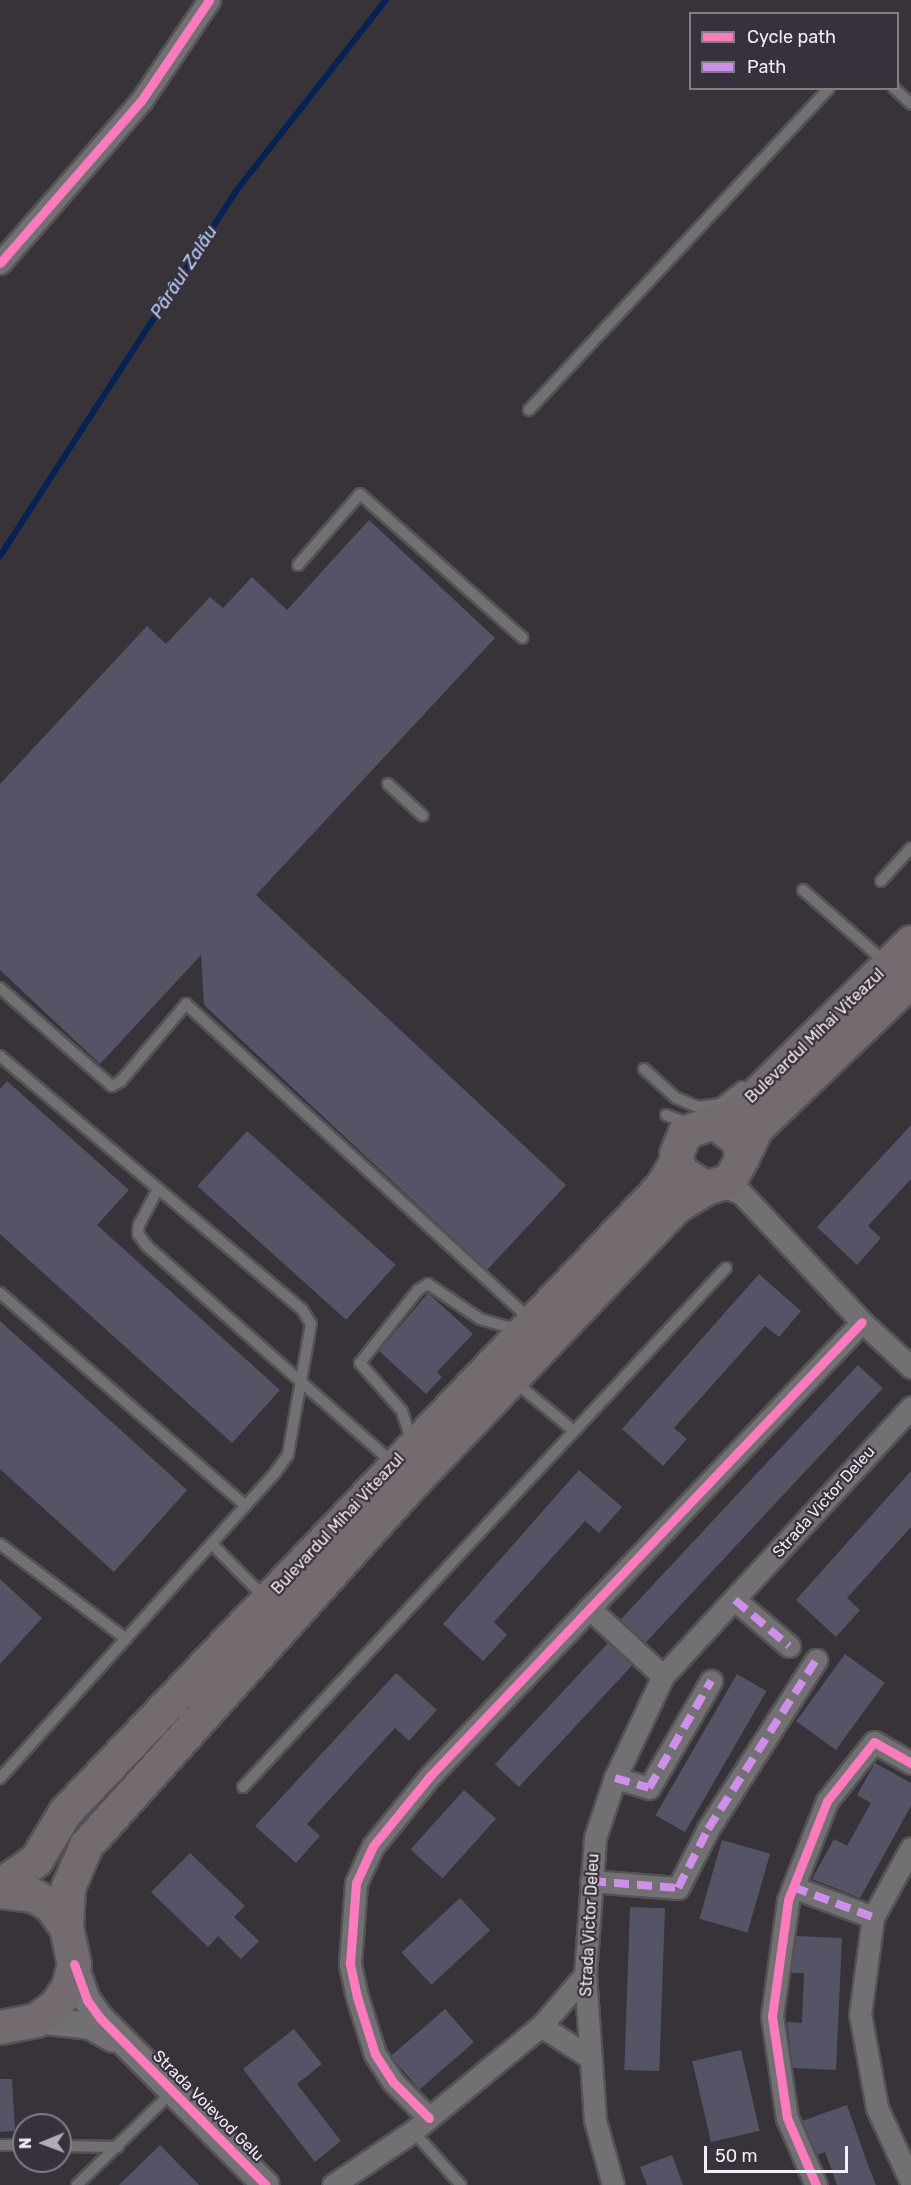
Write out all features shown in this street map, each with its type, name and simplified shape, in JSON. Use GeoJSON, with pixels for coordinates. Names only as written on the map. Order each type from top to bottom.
{"type":"FeatureCollection","features":[{"type":"Feature","properties":{"kind":"main road","name":"Bulevardul Mihai Viteazul"},"geometry":{"type":"LineString","coordinates":[[66,1927],[68,1887],[86,1845],[277,1609],[527,1325],[661,1187],[692,1138],[735,1115],[904,963]]}},
{"type":"Feature","properties":{"kind":"main road","name":"Bulevardul Mihai Viteazul"},"geometry":{"type":"LineString","coordinates":[[407,1464],[512,1380],[676,1206],[729,1179],[756,1128],[904,963]]}},
{"type":"Feature","properties":{"kind":"main road"},"geometry":{"type":"LineString","coordinates":[[692,1138],[737,1139],[729,1179],[687,1180],[692,1138]]}},
{"type":"Feature","properties":{"kind":"main road","name":"Bulevardul Mihai Viteazul"},"geometry":{"type":"LineString","coordinates":[[0,1885],[36,1860],[65,1812],[277,1609]]}},
{"type":"Feature","properties":{"kind":"main road"},"geometry":{"type":"LineString","coordinates":[[0,1891],[33,1895],[50,1905],[66,1927],[74,1964],[68,1987],[56,2006],[36,2020],[0,2027]]}},
{"type":"Feature","properties":{"kind":"street"},"geometry":{"type":"LineString","coordinates":[[0,263],[141,101],[209,0]]}},
{"type":"Feature","properties":{"kind":"street"},"geometry":{"type":"LineString","coordinates":[[729,1179],[861,1322],[911,1367]]}},
{"type":"Feature","properties":{"kind":"street"},"geometry":{"type":"LineString","coordinates":[[421,2125],[375,2054],[357,1997],[350,1963],[356,1883],[373,1846],[431,1775],[861,1322]]}},
{"type":"Feature","properties":{"kind":"street","name":"Strada Victor Deleu"},"geometry":{"type":"LineString","coordinates":[[613,2185],[595,2120],[588,2055],[585,1975],[595,1838],[615,1778],[663,1676],[911,1407]]}},
{"type":"Feature","properties":{"kind":"street"},"geometry":{"type":"LineString","coordinates":[[735,1600],[789,1646]]}},
{"type":"Feature","properties":{"kind":"street"},"geometry":{"type":"LineString","coordinates":[[589,1608],[663,1676]]}},
{"type":"Feature","properties":{"kind":"street"},"geometry":{"type":"LineString","coordinates":[[591,1881],[678,1888],[708,1829],[816,1660]]}},
{"type":"Feature","properties":{"kind":"street"},"geometry":{"type":"LineString","coordinates":[[615,1778],[649,1788],[711,1681]]}},
{"type":"Feature","properties":{"kind":"street"},"geometry":{"type":"LineString","coordinates":[[816,2185],[787,2118],[772,2016],[793,1887],[827,1801],[874,1742],[911,1763]]}},
{"type":"Feature","properties":{"kind":"street"},"geometry":{"type":"LineString","coordinates":[[911,1848],[873,1917],[860,2014],[866,2067],[877,2108],[911,2182]]}},
{"type":"Feature","properties":{"kind":"street"},"geometry":{"type":"LineString","coordinates":[[793,1887],[873,1917]]}},
{"type":"Feature","properties":{"kind":"street"},"geometry":{"type":"LineString","coordinates":[[74,1964],[87,2000],[129,2047]]}},
{"type":"Feature","properties":{"kind":"street"},"geometry":{"type":"LineString","coordinates":[[333,2185],[421,2125],[541,2026],[585,1975]]}},
{"type":"Feature","properties":{"kind":"street"},"geometry":{"type":"LineString","coordinates":[[36,2020],[90,2026],[129,2047]]}},
{"type":"Feature","properties":{"kind":"street"},"geometry":{"type":"LineString","coordinates":[[541,2026],[588,2055]]}},
{"type":"Feature","properties":{"kind":"street","name":"Strada Voievod Gelu"},"geometry":{"type":"LineString","coordinates":[[129,2047],[264,2184]]}},
{"type":"Feature","properties":{"kind":"lane"},"geometry":{"type":"LineString","coordinates":[[529,410],[827,90]]}},
{"type":"Feature","properties":{"kind":"lane"},"geometry":{"type":"LineString","coordinates":[[896,90],[911,104]]}},
{"type":"Feature","properties":{"kind":"lane"},"geometry":{"type":"LineString","coordinates":[[298,565],[360,494],[523,638]]}},
{"type":"Feature","properties":{"kind":"lane"},"geometry":{"type":"LineString","coordinates":[[388,784],[423,816]]}},
{"type":"Feature","properties":{"kind":"lane"},"geometry":{"type":"LineString","coordinates":[[881,881],[911,848]]}},
{"type":"Feature","properties":{"kind":"lane"},"geometry":{"type":"LineString","coordinates":[[803,890],[904,963]]}},
{"type":"Feature","properties":{"kind":"lane"},"geometry":{"type":"LineString","coordinates":[[0,988],[112,1086],[121,1082],[186,1004],[527,1325]]}},
{"type":"Feature","properties":{"kind":"lane"},"geometry":{"type":"LineString","coordinates":[[0,1056],[302,1309],[310,1324],[303,1385],[288,1455],[246,1506],[0,1778]]}},
{"type":"Feature","properties":{"kind":"lane"},"geometry":{"type":"LineString","coordinates":[[644,1069],[676,1098],[698,1107],[720,1104],[748,1083],[768,1083]]}},
{"type":"Feature","properties":{"kind":"lane"},"geometry":{"type":"LineString","coordinates":[[158,1189],[138,1234],[303,1385],[407,1464]]}},
{"type":"Feature","properties":{"kind":"lane"},"geometry":{"type":"LineString","coordinates":[[243,1787],[726,1268]]}},
{"type":"Feature","properties":{"kind":"lane"},"geometry":{"type":"LineString","coordinates":[[407,1464],[402,1411],[360,1363],[418,1290],[428,1284],[480,1319],[527,1325]]}},
{"type":"Feature","properties":{"kind":"lane"},"geometry":{"type":"LineString","coordinates":[[0,1293],[246,1506]]}},
{"type":"Feature","properties":{"kind":"lane"},"geometry":{"type":"LineString","coordinates":[[512,1380],[574,1431]]}},
{"type":"Feature","properties":{"kind":"lane"},"geometry":{"type":"LineString","coordinates":[[0,1544],[126,1639]]}},
{"type":"Feature","properties":{"kind":"lane"},"geometry":{"type":"LineString","coordinates":[[212,1544],[277,1609]]}},
{"type":"Feature","properties":{"kind":"lane"},"geometry":{"type":"LineString","coordinates":[[77,2185],[173,2091]]}},
{"type":"Feature","properties":{"kind":"lane"},"geometry":{"type":"LineString","coordinates":[[421,2125],[461,2185]]}},
{"type":"Feature","properties":{"kind":"lane"},"geometry":{"type":"LineString","coordinates":[[72,2146],[118,2147]]}},
{"type":"Feature","properties":{"kind":"building"},"geometry":{"type":"Polygon","coordinates":[[[369,520],[495,638],[256,895],[566,1185],[487,1270],[204,1005],[201,955],[100,1064],[0,970],[0,784],[147,626],[166,644],[210,597],[223,608],[252,577],[287,610],[369,520]]]}},
{"type":"Feature","properties":{"kind":"building"},"geometry":{"type":"Polygon","coordinates":[[[7,1081],[129,1190],[97,1225],[280,1390],[232,1443],[0,1234],[0,1089],[7,1081]]]}},
{"type":"Feature","properties":{"kind":"building"},"geometry":{"type":"Polygon","coordinates":[[[911,1125],[911,1179],[868,1226],[881,1238],[857,1265],[817,1227],[911,1125]]]}},
{"type":"Feature","properties":{"kind":"building"},"geometry":{"type":"Polygon","coordinates":[[[247,1131],[396,1265],[346,1320],[197,1186],[247,1131]]]}},
{"type":"Feature","properties":{"kind":"building"},"geometry":{"type":"Polygon","coordinates":[[[759,1274],[801,1311],[779,1337],[765,1326],[674,1428],[687,1439],[663,1466],[622,1429],[759,1274]]]}},
{"type":"Feature","properties":{"kind":"building"},"geometry":{"type":"Polygon","coordinates":[[[428,1293],[473,1334],[437,1372],[442,1377],[426,1394],[379,1351],[428,1293]]]}},
{"type":"Feature","properties":{"kind":"building"},"geometry":{"type":"Polygon","coordinates":[[[0,1321],[187,1490],[114,1572],[0,1469],[0,1321]]]}},
{"type":"Feature","properties":{"kind":"building"},"geometry":{"type":"Polygon","coordinates":[[[858,1365],[883,1388],[646,1643],[621,1620],[858,1365]]]}},
{"type":"Feature","properties":{"kind":"building"},"geometry":{"type":"Polygon","coordinates":[[[579,1470],[622,1507],[599,1533],[585,1521],[494,1622],[507,1635],[483,1661],[443,1624],[579,1470]]]}},
{"type":"Feature","properties":{"kind":"building"},"geometry":{"type":"Polygon","coordinates":[[[911,1471],[911,1527],[847,1598],[860,1610],[836,1637],[796,1600],[911,1471]]]}},
{"type":"Feature","properties":{"kind":"building"},"geometry":{"type":"Polygon","coordinates":[[[0,1579],[42,1618],[0,1664],[0,1579]]]}},
{"type":"Feature","properties":{"kind":"building"},"geometry":{"type":"Polygon","coordinates":[[[608,1643],[632,1666],[519,1787],[495,1764],[608,1643]]]}},
{"type":"Feature","properties":{"kind":"building"},"geometry":{"type":"Polygon","coordinates":[[[845,1654],[885,1683],[836,1750],[796,1721],[845,1654]]]}},
{"type":"Feature","properties":{"kind":"building"},"geometry":{"type":"Polygon","coordinates":[[[396,1673],[437,1710],[409,1741],[395,1728],[307,1824],[320,1836],[296,1863],[255,1826],[396,1673]]]}},
{"type":"Feature","properties":{"kind":"building"},"geometry":{"type":"Polygon","coordinates":[[[737,1674],[766,1691],[685,1832],[656,1815],[737,1674]]]}},
{"type":"Feature","properties":{"kind":"building"},"geometry":{"type":"Polygon","coordinates":[[[875,1763],[911,1783],[911,1806],[860,1898],[812,1879],[834,1839],[847,1846],[871,1803],[857,1795],[875,1763]]]}},
{"type":"Feature","properties":{"kind":"building"},"geometry":{"type":"Polygon","coordinates":[[[464,1790],[496,1819],[442,1878],[410,1849],[464,1790]]]}},
{"type":"Feature","properties":{"kind":"building"},"geometry":{"type":"Polygon","coordinates":[[[722,1840],[770,1854],[747,1933],[699,1919],[722,1840]]]}},
{"type":"Feature","properties":{"kind":"building"},"geometry":{"type":"Polygon","coordinates":[[[190,1853],[245,1906],[234,1917],[259,1941],[241,1959],[218,1936],[208,1947],[151,1892],[190,1853]]]}},
{"type":"Feature","properties":{"kind":"building"},"geometry":{"type":"Polygon","coordinates":[[[460,1898],[490,1930],[431,1985],[401,1953],[460,1898]]]}},
{"type":"Feature","properties":{"kind":"building"},"geometry":{"type":"Polygon","coordinates":[[[630,1907],[665,1908],[659,2071],[624,2070],[630,1907]]]}},
{"type":"Feature","properties":{"kind":"building"},"geometry":{"type":"Polygon","coordinates":[[[796,1936],[842,1938],[836,2070],[793,2068],[787,2022],[802,2023],[804,1973],[791,1973],[796,1936]]]}},
{"type":"Feature","properties":{"kind":"building"},"geometry":{"type":"Polygon","coordinates":[[[445,2009],[474,2042],[420,2089],[391,2056],[445,2009]]]}},
{"type":"Feature","properties":{"kind":"building"},"geometry":{"type":"Polygon","coordinates":[[[294,2029],[322,2064],[297,2084],[341,2141],[315,2162],[243,2069],[294,2029]]]}},
{"type":"Feature","properties":{"kind":"building"},"geometry":{"type":"Polygon","coordinates":[[[741,2050],[760,2131],[711,2142],[692,2061],[741,2050]]]}},
{"type":"Feature","properties":{"kind":"building"},"geometry":{"type":"Polygon","coordinates":[[[0,2079],[12,2079],[14,2113],[12,2113],[12,2131],[0,2132],[0,2079]]]}},
{"type":"Feature","properties":{"kind":"building"},"geometry":{"type":"Polygon","coordinates":[[[847,2105],[876,2185],[837,2185],[825,2152],[817,2155],[802,2121],[847,2105]]]}},
{"type":"Feature","properties":{"kind":"building"},"geometry":{"type":"Polygon","coordinates":[[[160,2145],[199,2185],[119,2185],[160,2145]]]}},
{"type":"Feature","properties":{"kind":"building"},"geometry":{"type":"Polygon","coordinates":[[[672,2155],[683,2185],[647,2185],[640,2167],[672,2155]]]}},
{"type":"Feature","properties":{"kind":"waterway","name":"Pârâul Zalău"},"geometry":{"type":"LineString","coordinates":[[0,556],[236,191],[386,0]]}},
{"type":"Feature","properties":{"kind":"marked path"},"geometry":{"type":"LineString","coordinates":[[735,1600],[789,1646]]}},
{"type":"Feature","properties":{"kind":"marked path"},"geometry":{"type":"LineString","coordinates":[[591,1881],[678,1888],[708,1829],[816,1660]]}},
{"type":"Feature","properties":{"kind":"marked path"},"geometry":{"type":"LineString","coordinates":[[615,1778],[649,1788],[711,1681]]}},
{"type":"Feature","properties":{"kind":"marked path"},"geometry":{"type":"LineString","coordinates":[[793,1887],[873,1917]]}},
{"type":"Feature","properties":{"kind":"cycle path"},"geometry":{"type":"LineString","coordinates":[[0,263],[141,101],[209,0]]}},
{"type":"Feature","properties":{"kind":"cycle path"},"geometry":{"type":"LineString","coordinates":[[429,2118],[393,2082],[375,2054],[357,1997],[350,1963],[356,1883],[373,1846],[431,1775],[862,1322]]}},
{"type":"Feature","properties":{"kind":"cycle path"},"geometry":{"type":"LineString","coordinates":[[816,2185],[787,2118],[772,2016],[788,1900],[827,1801],[874,1742],[911,1763]]}},
{"type":"Feature","properties":{"kind":"cycle path"},"geometry":{"type":"LineString","coordinates":[[74,1964],[87,2000],[100,2018],[266,2185]]}}]}
